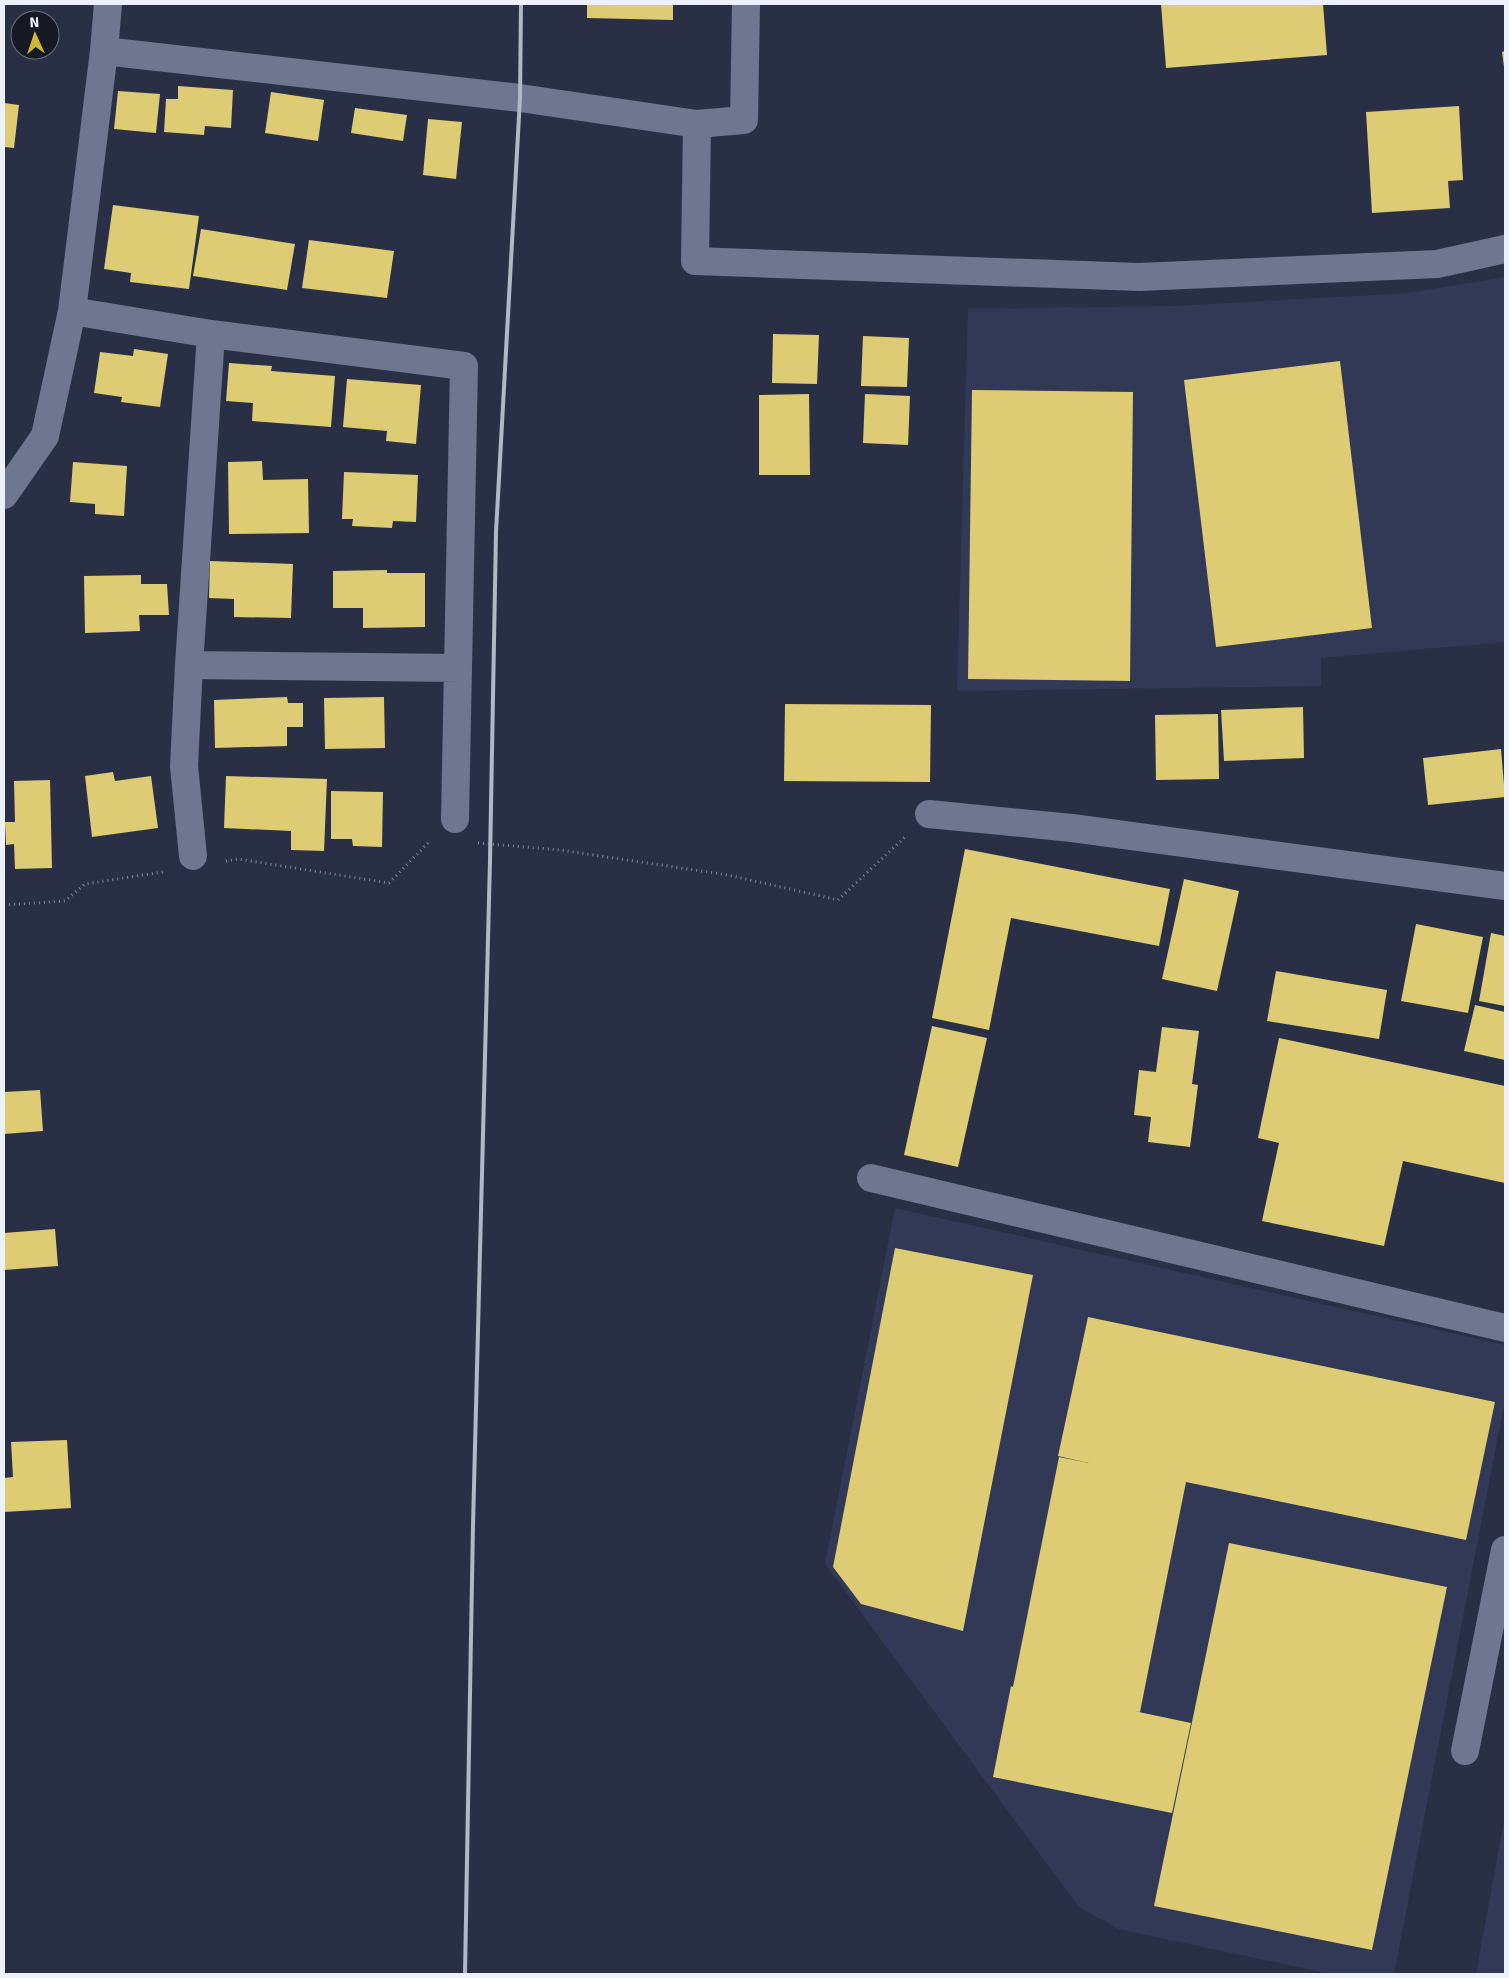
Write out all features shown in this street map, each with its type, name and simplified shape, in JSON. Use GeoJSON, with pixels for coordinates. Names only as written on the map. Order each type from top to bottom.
{"type":"FeatureCollection","features":[{"type":"Feature","properties":{"kind":"street"},"geometry":{"type":"LineString","coordinates":[[4,495],[45,436],[72,311],[104,51],[108,4]]}},
{"type":"Feature","properties":{"kind":"street"},"geometry":{"type":"LineString","coordinates":[[104,51],[520,98],[697,124],[744,120],[746,4]]}},
{"type":"Feature","properties":{"kind":"street"},"geometry":{"type":"LineString","coordinates":[[697,124],[695,262],[1139,278],[1437,264],[1505,249]]}},
{"type":"Feature","properties":{"kind":"street"},"geometry":{"type":"LineString","coordinates":[[72,311],[211,334],[464,366],[456,820]]}},
{"type":"Feature","properties":{"kind":"street"},"geometry":{"type":"LineString","coordinates":[[195,863],[184,766],[211,334]]}},
{"type":"Feature","properties":{"kind":"street"},"geometry":{"type":"LineString","coordinates":[[189,665],[458,668]]}},
{"type":"Feature","properties":{"kind":"street"},"geometry":{"type":"LineString","coordinates":[[929,814],[1072,828],[1505,886]]}},
{"type":"Feature","properties":{"kind":"street"},"geometry":{"type":"LineString","coordinates":[[871,1178],[1505,1328]]}},
{"type":"Feature","properties":{"kind":"street"},"geometry":{"type":"LineString","coordinates":[[1465,1751],[1505,1550]]}},
{"type":"Feature","properties":{"kind":"path"},"geometry":{"type":"LineString","coordinates":[[472,843],[560,850],[728,875],[838,900],[929,814]]}},
{"type":"Feature","properties":{"kind":"path"},"geometry":{"type":"LineString","coordinates":[[4,905],[65,902],[85,884],[195,863],[238,859],[389,883],[432,839]]}},
{"type":"Feature","properties":{"kind":"shaded area"},"geometry":{"type":"Polygon","coordinates":[[[1505,277],[1505,642],[1321,658],[1321,686],[957,691],[968,309],[1177,306],[1407,293],[1505,277]]]}},
{"type":"Feature","properties":{"kind":"shaded area"},"geometry":{"type":"Polygon","coordinates":[[[895,1208],[1505,1345],[1505,1400],[1394,1974],[1331,1974],[1118,1929],[1079,1907],[825,1564],[895,1208]]]}},
{"type":"Feature","properties":{"kind":"shaded area"},"geometry":{"type":"Polygon","coordinates":[[[1505,1815],[1505,1974],[1476,1974],[1505,1815]]]}},
{"type":"Feature","properties":{"kind":"building"},"geometry":{"type":"Polygon","coordinates":[[[587,4],[673,4],[673,20],[587,18],[587,4]]]}},
{"type":"Feature","properties":{"kind":"building"},"geometry":{"type":"Polygon","coordinates":[[[1161,4],[1323,4],[1327,55],[1166,68],[1161,4]]]}},
{"type":"Feature","properties":{"kind":"building"},"geometry":{"type":"Polygon","coordinates":[[[1505,51],[1505,67],[1504,67],[1502,52],[1505,51]]]}},
{"type":"Feature","properties":{"kind":"building"},"geometry":{"type":"Polygon","coordinates":[[[178,86],[233,90],[231,128],[205,126],[204,135],[164,132],[166,99],[178,99],[178,86]]]}},
{"type":"Feature","properties":{"kind":"building"},"geometry":{"type":"Polygon","coordinates":[[[118,91],[160,94],[156,133],[114,129],[118,91]]]}},
{"type":"Feature","properties":{"kind":"building"},"geometry":{"type":"Polygon","coordinates":[[[271,92],[324,100],[318,141],[265,133],[271,92]]]}},
{"type":"Feature","properties":{"kind":"building"},"geometry":{"type":"Polygon","coordinates":[[[4,103],[19,105],[14,148],[4,147],[4,103]]]}},
{"type":"Feature","properties":{"kind":"building"},"geometry":{"type":"Polygon","coordinates":[[[1459,106],[1463,180],[1448,181],[1450,208],[1372,213],[1366,112],[1459,106]]]}},
{"type":"Feature","properties":{"kind":"building"},"geometry":{"type":"Polygon","coordinates":[[[355,108],[407,115],[403,141],[351,133],[355,108]]]}},
{"type":"Feature","properties":{"kind":"building"},"geometry":{"type":"Polygon","coordinates":[[[428,119],[462,122],[456,179],[423,175],[428,119]]]}},
{"type":"Feature","properties":{"kind":"building"},"geometry":{"type":"Polygon","coordinates":[[[113,205],[199,216],[189,289],[130,282],[131,273],[104,269],[113,205]]]}},
{"type":"Feature","properties":{"kind":"building"},"geometry":{"type":"Polygon","coordinates":[[[201,229],[295,244],[287,290],[193,276],[201,229]]]}},
{"type":"Feature","properties":{"kind":"building"},"geometry":{"type":"Polygon","coordinates":[[[309,240],[394,251],[387,298],[302,288],[309,240]]]}},
{"type":"Feature","properties":{"kind":"building"},"geometry":{"type":"Polygon","coordinates":[[[773,334],[819,335],[817,384],[772,383],[773,334]]]}},
{"type":"Feature","properties":{"kind":"building"},"geometry":{"type":"Polygon","coordinates":[[[863,336],[909,338],[907,387],[861,386],[863,336]]]}},
{"type":"Feature","properties":{"kind":"building"},"geometry":{"type":"Polygon","coordinates":[[[134,349],[168,354],[160,407],[121,402],[122,397],[94,393],[100,352],[133,356],[134,349]]]}},
{"type":"Feature","properties":{"kind":"building"},"geometry":{"type":"Polygon","coordinates":[[[1340,361],[1372,628],[1216,647],[1184,380],[1340,361]]]}},
{"type":"Feature","properties":{"kind":"building"},"geometry":{"type":"Polygon","coordinates":[[[229,363],[272,366],[271,371],[335,376],[331,427],[252,421],[253,403],[226,401],[229,363]]]}},
{"type":"Feature","properties":{"kind":"building"},"geometry":{"type":"Polygon","coordinates":[[[347,379],[421,385],[416,444],[386,441],[387,431],[343,427],[347,379]]]}},
{"type":"Feature","properties":{"kind":"building"},"geometry":{"type":"Polygon","coordinates":[[[972,390],[1133,392],[1130,681],[968,679],[972,390]]]}},
{"type":"Feature","properties":{"kind":"building"},"geometry":{"type":"Polygon","coordinates":[[[809,394],[810,475],[759,475],[759,395],[809,394]]]}},
{"type":"Feature","properties":{"kind":"building"},"geometry":{"type":"Polygon","coordinates":[[[865,394],[910,396],[908,445],[863,443],[865,394]]]}},
{"type":"Feature","properties":{"kind":"building"},"geometry":{"type":"Polygon","coordinates":[[[262,461],[263,480],[308,479],[309,533],[229,534],[228,462],[262,461]]]}},
{"type":"Feature","properties":{"kind":"building"},"geometry":{"type":"Polygon","coordinates":[[[73,462],[127,466],[124,516],[95,514],[95,504],[70,502],[73,462]]]}},
{"type":"Feature","properties":{"kind":"building"},"geometry":{"type":"Polygon","coordinates":[[[344,472],[418,475],[416,522],[393,521],[392,528],[352,526],[353,519],[342,519],[344,472]]]}},
{"type":"Feature","properties":{"kind":"building"},"geometry":{"type":"Polygon","coordinates":[[[210,561],[293,564],[291,618],[234,617],[234,599],[209,598],[210,561]]]}},
{"type":"Feature","properties":{"kind":"building"},"geometry":{"type":"Polygon","coordinates":[[[387,570],[387,573],[425,573],[425,627],[363,628],[363,608],[333,608],[333,571],[387,570]]]}},
{"type":"Feature","properties":{"kind":"building"},"geometry":{"type":"Polygon","coordinates":[[[141,575],[141,584],[167,584],[169,615],[139,615],[140,631],[85,633],[84,576],[141,575]]]}},
{"type":"Feature","properties":{"kind":"building"},"geometry":{"type":"Polygon","coordinates":[[[287,697],[288,703],[303,703],[303,727],[287,727],[287,746],[215,748],[214,700],[287,697]]]}},
{"type":"Feature","properties":{"kind":"building"},"geometry":{"type":"Polygon","coordinates":[[[384,697],[385,748],[325,749],[324,698],[384,697]]]}},
{"type":"Feature","properties":{"kind":"building"},"geometry":{"type":"Polygon","coordinates":[[[785,704],[931,705],[930,782],[784,781],[785,704]]]}},
{"type":"Feature","properties":{"kind":"building"},"geometry":{"type":"Polygon","coordinates":[[[1303,707],[1304,758],[1224,761],[1221,710],[1303,707]]]}},
{"type":"Feature","properties":{"kind":"building"},"geometry":{"type":"Polygon","coordinates":[[[1218,714],[1219,779],[1156,780],[1155,715],[1218,714]]]}},
{"type":"Feature","properties":{"kind":"building"},"geometry":{"type":"Polygon","coordinates":[[[1501,749],[1505,797],[1428,805],[1423,758],[1501,749]]]}},
{"type":"Feature","properties":{"kind":"building"},"geometry":{"type":"Polygon","coordinates":[[[113,772],[115,781],[151,776],[158,828],[92,837],[85,776],[113,772]]]}},
{"type":"Feature","properties":{"kind":"building"},"geometry":{"type":"Polygon","coordinates":[[[226,776],[327,779],[324,851],[291,850],[291,831],[224,828],[226,776]]]}},
{"type":"Feature","properties":{"kind":"building"},"geometry":{"type":"Polygon","coordinates":[[[50,780],[52,868],[15,869],[14,844],[6,845],[5,822],[15,822],[14,781],[50,780]]]}},
{"type":"Feature","properties":{"kind":"building"},"geometry":{"type":"Polygon","coordinates":[[[331,791],[383,792],[382,847],[353,846],[352,839],[331,839],[331,791]]]}},
{"type":"Feature","properties":{"kind":"building"},"geometry":{"type":"Polygon","coordinates":[[[965,849],[1170,889],[1159,946],[1011,918],[989,1030],[932,1018],[965,849]]]}},
{"type":"Feature","properties":{"kind":"building"},"geometry":{"type":"Polygon","coordinates":[[[1184,879],[1239,891],[1217,991],[1162,979],[1184,879]]]}},
{"type":"Feature","properties":{"kind":"building"},"geometry":{"type":"Polygon","coordinates":[[[1416,924],[1483,937],[1468,1013],[1401,1001],[1416,924]]]}},
{"type":"Feature","properties":{"kind":"building"},"geometry":{"type":"Polygon","coordinates":[[[1491,933],[1505,936],[1505,1006],[1479,1001],[1491,933]]]}},
{"type":"Feature","properties":{"kind":"building"},"geometry":{"type":"Polygon","coordinates":[[[1276,971],[1387,990],[1379,1039],[1267,1021],[1276,971]]]}},
{"type":"Feature","properties":{"kind":"building"},"geometry":{"type":"Polygon","coordinates":[[[1475,1005],[1505,1012],[1505,1060],[1464,1051],[1475,1005]]]}},
{"type":"Feature","properties":{"kind":"building"},"geometry":{"type":"Polygon","coordinates":[[[932,1026],[987,1038],[958,1167],[904,1155],[932,1026]]]}},
{"type":"Feature","properties":{"kind":"building"},"geometry":{"type":"Polygon","coordinates":[[[1162,1027],[1199,1031],[1192,1084],[1198,1085],[1190,1147],[1148,1142],[1151,1117],[1134,1115],[1139,1070],[1156,1072],[1162,1027]]]}},
{"type":"Feature","properties":{"kind":"building"},"geometry":{"type":"Polygon","coordinates":[[[1279,1038],[1505,1086],[1505,1183],[1403,1161],[1384,1246],[1262,1221],[1279,1143],[1258,1138],[1279,1038]]]}},
{"type":"Feature","properties":{"kind":"building"},"geometry":{"type":"Polygon","coordinates":[[[40,1090],[43,1131],[4,1134],[4,1092],[40,1090]]]}},
{"type":"Feature","properties":{"kind":"building"},"geometry":{"type":"Polygon","coordinates":[[[55,1229],[58,1266],[4,1270],[4,1233],[55,1229]]]}},
{"type":"Feature","properties":{"kind":"building"},"geometry":{"type":"Polygon","coordinates":[[[895,1248],[1033,1275],[963,1631],[861,1604],[833,1567],[895,1248]]]}},
{"type":"Feature","properties":{"kind":"building"},"geometry":{"type":"Polygon","coordinates":[[[1088,1317],[1495,1402],[1466,1540],[1186,1482],[1140,1712],[1134,1711],[1191,1723],[1172,1813],[993,1777],[1059,1457],[1089,1463],[1058,1456],[1088,1317]]]}},
{"type":"Feature","properties":{"kind":"building"},"geometry":{"type":"Polygon","coordinates":[[[67,1440],[71,1508],[4,1512],[4,1478],[13,1477],[11,1442],[67,1440]]]}},
{"type":"Feature","properties":{"kind":"building"},"geometry":{"type":"Polygon","coordinates":[[[1229,1543],[1447,1587],[1372,1950],[1154,1906],[1229,1543]]]}},
{"type":"Feature","properties":{"kind":"railway"},"geometry":{"type":"LineString","coordinates":[[465,1974],[473,1525],[490,861],[496,532],[520,98],[521,4]]}}]}
